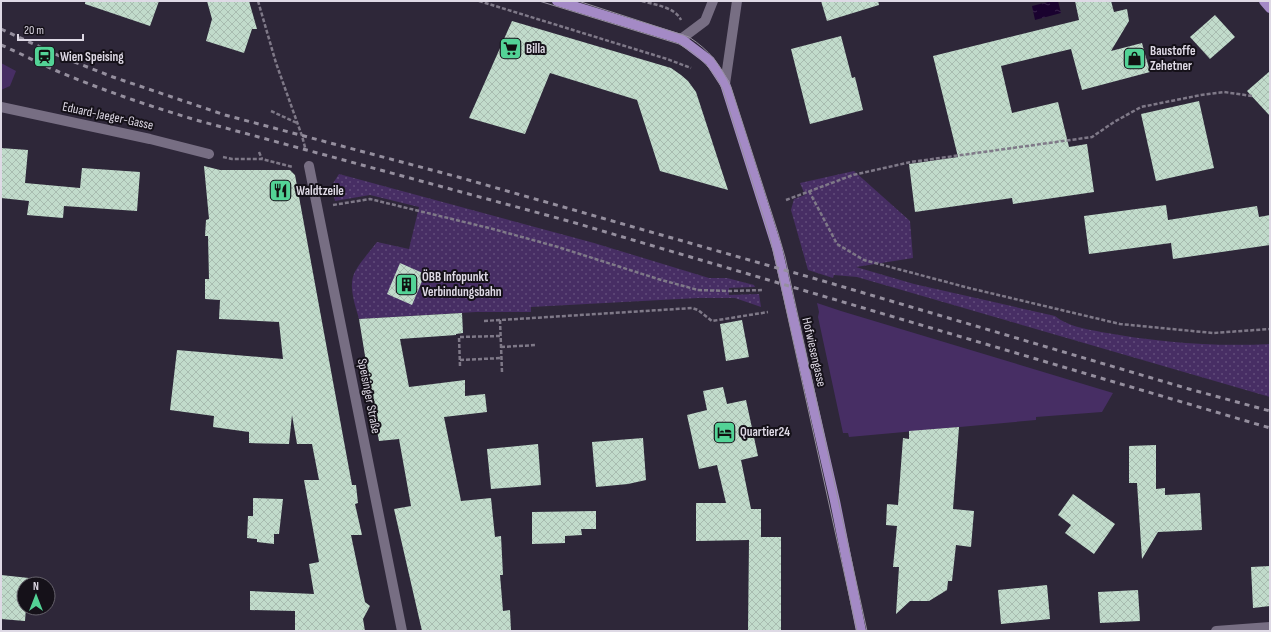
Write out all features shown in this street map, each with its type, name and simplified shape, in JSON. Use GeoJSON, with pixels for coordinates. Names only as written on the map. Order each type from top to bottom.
{"type":"FeatureCollection","features":[{"type":"Feature","properties":{"kind":"main road","name":"Hofwiesengasse"},"geometry":{"type":"LineString","coordinates":[[557,1],[681,39],[710,60],[726,84],[778,248],[836,501],[861,631]]}},
{"type":"Feature","properties":{"kind":"main road"},"geometry":{"type":"LineString","coordinates":[[1264,1],[1270,8]]}},
{"type":"Feature","properties":{"kind":"street"},"geometry":{"type":"LineString","coordinates":[[681,39],[705,22],[713,1]]}},
{"type":"Feature","properties":{"kind":"street","name":"Hofwiesengasse"},"geometry":{"type":"LineString","coordinates":[[726,84],[737,1]]}},
{"type":"Feature","properties":{"kind":"street","name":"Eduard-Jaeger-Gasse"},"geometry":{"type":"LineString","coordinates":[[1,107],[150,139],[209,154]]}},
{"type":"Feature","properties":{"kind":"street","name":"Speisinger Straße"},"geometry":{"type":"LineString","coordinates":[[309,169],[402,631]]}},
{"type":"Feature","properties":{"kind":"street"},"geometry":{"type":"LineString","coordinates":[[1216,631],[1270,627]]}},
{"type":"Feature","properties":{"kind":"path"},"geometry":{"type":"LineString","coordinates":[[258,1],[276,63],[302,136]]}},
{"type":"Feature","properties":{"kind":"path"},"geometry":{"type":"LineString","coordinates":[[480,1],[666,59],[696,70]]}},
{"type":"Feature","properties":{"kind":"path"},"geometry":{"type":"LineString","coordinates":[[642,1],[670,10],[676,13],[681,19]]}},
{"type":"Feature","properties":{"kind":"path"},"geometry":{"type":"LineString","coordinates":[[786,200],[853,175],[911,162],[1092,137],[1114,122],[1141,107],[1224,92],[1252,96]]}},
{"type":"Feature","properties":{"kind":"path"},"geometry":{"type":"LineString","coordinates":[[271,111],[297,123]]}},
{"type":"Feature","properties":{"kind":"path"},"geometry":{"type":"LineString","coordinates":[[259,152],[262,159]]}},
{"type":"Feature","properties":{"kind":"path"},"geometry":{"type":"LineString","coordinates":[[209,154],[232,159],[262,159],[309,169]]}},
{"type":"Feature","properties":{"kind":"path"},"geometry":{"type":"LineString","coordinates":[[809,191],[837,244],[864,260],[969,288],[1120,324],[1213,333],[1270,329]]}},
{"type":"Feature","properties":{"kind":"path"},"geometry":{"type":"LineString","coordinates":[[333,205],[370,199],[493,228],[698,290],[763,290]]}},
{"type":"Feature","properties":{"kind":"path"},"geometry":{"type":"LineString","coordinates":[[484,321],[692,308],[698,310],[712,321],[768,312]]}},
{"type":"Feature","properties":{"kind":"path"},"geometry":{"type":"LineString","coordinates":[[500,320],[502,372]]}},
{"type":"Feature","properties":{"kind":"path"},"geometry":{"type":"LineString","coordinates":[[460,366],[459,337],[501,336]]}},
{"type":"Feature","properties":{"kind":"path"},"geometry":{"type":"LineString","coordinates":[[501,347],[536,345]]}},
{"type":"Feature","properties":{"kind":"path"},"geometry":{"type":"LineString","coordinates":[[460,360],[502,358]]}},
{"type":"Feature","properties":{"kind":"shaded area"},"geometry":{"type":"Polygon","coordinates":[[[1,63],[16,71],[10,86],[1,90],[1,63]]]}},
{"type":"Feature","properties":{"kind":"shaded area"},"geometry":{"type":"Polygon","coordinates":[[[854,171],[910,221],[913,258],[856,267],[914,284],[1055,316],[1071,325],[1101,332],[1143,339],[1185,343],[1228,345],[1270,344],[1270,397],[857,277],[834,275],[833,278],[808,270],[791,210],[794,199],[805,195],[800,183],[854,171]]]}},
{"type":"Feature","properties":{"kind":"shaded area"},"geometry":{"type":"Polygon","coordinates":[[[339,174],[594,243],[709,278],[727,278],[754,285],[755,287],[729,288],[729,295],[759,294],[761,307],[735,298],[698,298],[531,307],[531,312],[476,312],[359,319],[352,288],[353,276],[356,270],[377,242],[409,249],[419,207],[370,195],[335,201],[332,185],[339,174]]]}},
{"type":"Feature","properties":{"kind":"shaded area"},"geometry":{"type":"Polygon","coordinates":[[[817,303],[1113,393],[1102,412],[1036,417],[1036,420],[849,437],[848,433],[843,433],[818,317],[819,312],[817,303]]]}},
{"type":"Feature","properties":{"kind":"water"},"geometry":{"type":"Polygon","coordinates":[[[1058,1],[1061,13],[1035,20],[1032,6],[1058,1]]]}},
{"type":"Feature","properties":{"kind":"building"},"geometry":{"type":"Polygon","coordinates":[[[85,1],[159,1],[150,26],[85,4],[85,1]]]}},
{"type":"Feature","properties":{"kind":"building"},"geometry":{"type":"Polygon","coordinates":[[[207,1],[249,1],[257,29],[252,29],[244,53],[206,41],[212,19],[207,1]]]}},
{"type":"Feature","properties":{"kind":"building"},"geometry":{"type":"Polygon","coordinates":[[[821,1],[878,1],[879,5],[827,21],[821,1]]]}},
{"type":"Feature","properties":{"kind":"building"},"geometry":{"type":"Polygon","coordinates":[[[1075,1],[1111,1],[1114,12],[1127,9],[1129,21],[1111,51],[1142,43],[1150,72],[1082,90],[1071,49],[1001,66],[1012,113],[1058,102],[1069,147],[1087,144],[1094,192],[1013,204],[1012,198],[915,212],[909,164],[958,157],[933,56],[1079,20],[1075,1]]]}},
{"type":"Feature","properties":{"kind":"building"},"geometry":{"type":"Polygon","coordinates":[[[1215,15],[1235,37],[1210,59],[1190,37],[1215,15]]]}},
{"type":"Feature","properties":{"kind":"building"},"geometry":{"type":"Polygon","coordinates":[[[512,21],[671,68],[681,75],[688,81],[696,92],[728,190],[660,171],[637,100],[550,73],[525,134],[469,118],[512,21]]]}},
{"type":"Feature","properties":{"kind":"building"},"geometry":{"type":"Polygon","coordinates":[[[841,36],[852,78],[855,77],[863,110],[810,124],[791,49],[841,36]]]}},
{"type":"Feature","properties":{"kind":"building"},"geometry":{"type":"Polygon","coordinates":[[[1270,71],[1270,116],[1247,91],[1270,71]]]}},
{"type":"Feature","properties":{"kind":"building"},"geometry":{"type":"Polygon","coordinates":[[[1199,101],[1214,168],[1156,181],[1141,114],[1199,101]]]}},
{"type":"Feature","properties":{"kind":"building"},"geometry":{"type":"Polygon","coordinates":[[[1,148],[28,150],[25,183],[80,188],[82,168],[140,172],[137,211],[64,206],[63,218],[27,215],[29,201],[1,198],[1,148]]]}},
{"type":"Feature","properties":{"kind":"building"},"geometry":{"type":"Polygon","coordinates":[[[204,166],[220,170],[290,170],[295,175],[352,485],[356,485],[358,503],[355,504],[362,535],[351,535],[365,602],[370,606],[363,619],[365,631],[295,631],[295,611],[250,610],[250,591],[314,594],[309,564],[319,562],[304,480],[319,480],[312,444],[297,444],[292,415],[289,444],[249,443],[249,432],[213,427],[214,416],[170,410],[177,350],[283,359],[279,322],[219,319],[220,300],[205,299],[205,279],[209,279],[208,236],[205,236],[206,220],[209,219],[204,166]]]}},
{"type":"Feature","properties":{"kind":"building"},"geometry":{"type":"Polygon","coordinates":[[[1166,205],[1168,220],[1257,206],[1259,217],[1270,215],[1270,245],[1173,259],[1171,243],[1089,254],[1084,216],[1166,205]]]}},
{"type":"Feature","properties":{"kind":"building","name":"ÖBB Infopunkt Verbindungsbahn"},"geometry":{"type":"Polygon","coordinates":[[[400,263],[425,274],[412,305],[387,294],[400,263]]]}},
{"type":"Feature","properties":{"kind":"building"},"geometry":{"type":"Polygon","coordinates":[[[462,313],[463,333],[456,335],[400,339],[409,387],[465,380],[465,396],[485,394],[487,412],[444,417],[461,501],[491,498],[495,537],[501,536],[503,575],[500,575],[503,611],[510,610],[511,631],[422,631],[394,509],[411,506],[399,439],[379,441],[359,319],[462,313]]]}},
{"type":"Feature","properties":{"kind":"building"},"geometry":{"type":"Polygon","coordinates":[[[742,320],[749,357],[726,361],[720,324],[742,320]]]}},
{"type":"Feature","properties":{"kind":"building"},"geometry":{"type":"Polygon","coordinates":[[[723,387],[727,404],[746,400],[758,456],[741,460],[751,509],[761,509],[761,537],[781,537],[781,631],[748,631],[749,540],[696,541],[696,503],[726,503],[717,465],[699,469],[687,415],[707,410],[703,391],[723,387]]]}},
{"type":"Feature","properties":{"kind":"building"},"geometry":{"type":"Polygon","coordinates":[[[959,427],[953,509],[974,511],[971,547],[956,545],[952,581],[948,581],[947,590],[929,601],[910,601],[896,614],[899,567],[893,567],[897,526],[886,525],[887,504],[898,505],[903,438],[909,439],[909,431],[959,427]]]}},
{"type":"Feature","properties":{"kind":"building"},"geometry":{"type":"Polygon","coordinates":[[[643,438],[646,480],[628,484],[596,487],[592,442],[643,438]]]}},
{"type":"Feature","properties":{"kind":"building"},"geometry":{"type":"Polygon","coordinates":[[[538,444],[541,485],[491,489],[487,449],[538,444]]]}},
{"type":"Feature","properties":{"kind":"building"},"geometry":{"type":"Polygon","coordinates":[[[1156,445],[1156,489],[1165,488],[1165,495],[1200,493],[1202,530],[1158,532],[1142,559],[1137,483],[1129,483],[1129,446],[1156,445]]]}},
{"type":"Feature","properties":{"kind":"building"},"geometry":{"type":"Polygon","coordinates":[[[1073,494],[1115,524],[1094,554],[1065,533],[1071,525],[1058,515],[1073,494]]]}},
{"type":"Feature","properties":{"kind":"building"},"geometry":{"type":"Polygon","coordinates":[[[253,498],[283,499],[279,534],[274,534],[274,544],[257,542],[257,539],[247,538],[248,516],[253,516],[253,498]]]}},
{"type":"Feature","properties":{"kind":"building"},"geometry":{"type":"Polygon","coordinates":[[[596,511],[596,529],[581,529],[582,535],[565,536],[565,543],[532,544],[532,512],[596,511]]]}},
{"type":"Feature","properties":{"kind":"building"},"geometry":{"type":"Polygon","coordinates":[[[1270,566],[1270,606],[1253,608],[1251,567],[1270,566]]]}},
{"type":"Feature","properties":{"kind":"building"},"geometry":{"type":"Polygon","coordinates":[[[1,575],[16,577],[16,616],[25,616],[25,621],[1,619],[1,575]]]}},
{"type":"Feature","properties":{"kind":"building"},"geometry":{"type":"Polygon","coordinates":[[[1047,585],[1050,619],[1001,624],[998,590],[1047,585]]]}},
{"type":"Feature","properties":{"kind":"building"},"geometry":{"type":"Polygon","coordinates":[[[1138,590],[1140,621],[1100,623],[1098,592],[1138,590]]]}},
{"type":"Feature","properties":{"kind":"tram line"},"geometry":{"type":"LineString","coordinates":[[539,1],[679,44],[705,63],[723,90],[774,254],[857,631]]}},
{"type":"Feature","properties":{"kind":"tram line"},"geometry":{"type":"LineString","coordinates":[[578,1],[689,37],[709,53],[723,71],[731,87],[785,257],[867,631]]}},
{"type":"Feature","properties":{"kind":"railway"},"geometry":{"type":"LineString","coordinates":[[1,29],[64,58],[113,77],[225,115],[458,177],[830,283],[1189,389],[1270,411]]}},
{"type":"Feature","properties":{"kind":"railway"},"geometry":{"type":"LineString","coordinates":[[1,45],[91,85],[196,120],[572,222],[1270,428]]}},
{"type":"Feature","properties":{"kind":"place","name":"Billa"},"geometry":{"type":"Point","coordinates":[511,49]}},
{"type":"Feature","properties":{"kind":"place","name":"Wien Speising"},"geometry":{"type":"Point","coordinates":[44,57]}},
{"type":"Feature","properties":{"kind":"place","name":"Baustoffe Zehetner"},"geometry":{"type":"Point","coordinates":[1135,58]}},
{"type":"Feature","properties":{"kind":"place","name":"Waldtzeile"},"geometry":{"type":"Point","coordinates":[280,191]}},
{"type":"Feature","properties":{"kind":"place","name":"ÖBB Infopunkt Verbindungsbahn"},"geometry":{"type":"Point","coordinates":[406,284]}},
{"type":"Feature","properties":{"kind":"place","name":"Quartier24"},"geometry":{"type":"Point","coordinates":[725,432]}}]}
